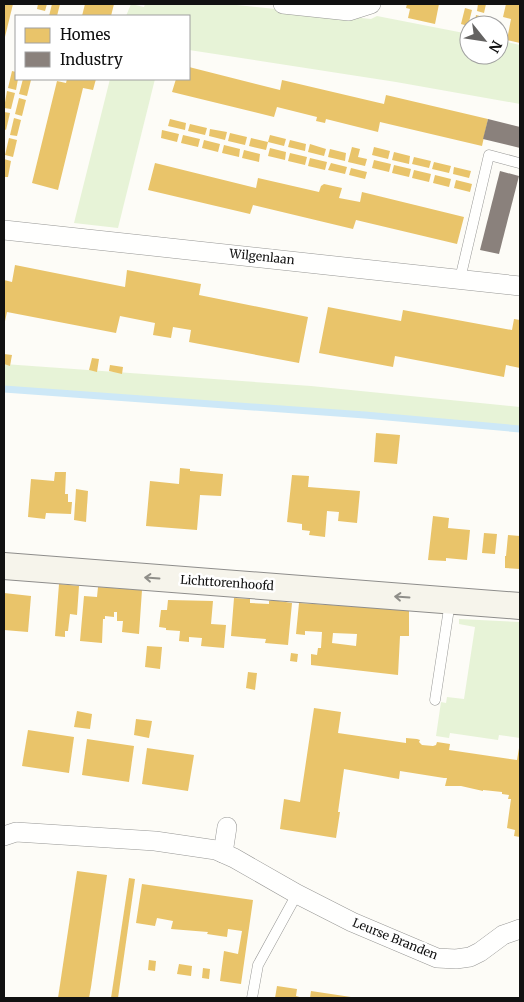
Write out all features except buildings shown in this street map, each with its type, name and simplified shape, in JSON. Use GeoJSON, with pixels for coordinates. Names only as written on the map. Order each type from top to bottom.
{"type":"FeatureCollection","features":[{"type":"Feature","properties":{"kind":"street"},"geometry":{"type":"LineString","coordinates":[[284,4],[350,11],[371,4]]}},
{"type":"Feature","properties":{"kind":"street","name":"Wilgenlaan"},"geometry":{"type":"LineString","coordinates":[[4,230],[520,286]]}},
{"type":"Feature","properties":{"kind":"street","name":"Lichttorenhoofd"},"geometry":{"type":"LineString","coordinates":[[4,566],[520,606]]}},
{"type":"Feature","properties":{"kind":"street"},"geometry":{"type":"LineString","coordinates":[[223,853],[227,826]]}},
{"type":"Feature","properties":{"kind":"street","name":"Leurse Branden"},"geometry":{"type":"LineString","coordinates":[[4,836],[16,832],[155,841],[223,853],[261,872],[297,894],[377,934],[428,955],[444,959],[461,959],[476,955],[503,935],[520,929]]}},
{"type":"Feature","properties":{"kind":"lane"},"geometry":{"type":"LineString","coordinates":[[460,279],[489,155],[519,163]]}},
{"type":"Feature","properties":{"kind":"lane"},"geometry":{"type":"LineString","coordinates":[[435,700],[450,601]]}},
{"type":"Feature","properties":{"kind":"lane"},"geometry":{"type":"LineString","coordinates":[[252,998],[258,964],[297,894]]}},
{"type":"Feature","properties":{"kind":"green space"},"geometry":{"type":"Polygon","coordinates":[[[131,4],[144,7],[145,4],[227,4],[371,19],[377,16],[459,32],[459,65],[509,65],[509,42],[520,45],[520,104],[396,82],[190,50],[190,15],[126,15],[131,4]]]}},
{"type":"Feature","properties":{"kind":"green space"},"geometry":{"type":"Polygon","coordinates":[[[110,80],[155,80],[118,228],[74,223],[110,80]]]}},
{"type":"Feature","properties":{"kind":"green space"},"geometry":{"type":"Polygon","coordinates":[[[4,364],[311,386],[520,407],[520,432],[277,409],[4,389],[4,364]]]}},
{"type":"Feature","properties":{"kind":"green space"},"geometry":{"type":"Polygon","coordinates":[[[459,619],[520,622],[520,738],[499,735],[498,740],[450,733],[449,738],[436,736],[441,702],[446,703],[447,697],[464,699],[475,627],[459,624],[459,619]]]}},
{"type":"Feature","properties":{"kind":"waterway"},"geometry":{"type":"LineString","coordinates":[[4,389],[365,415],[520,429]]}}]}
